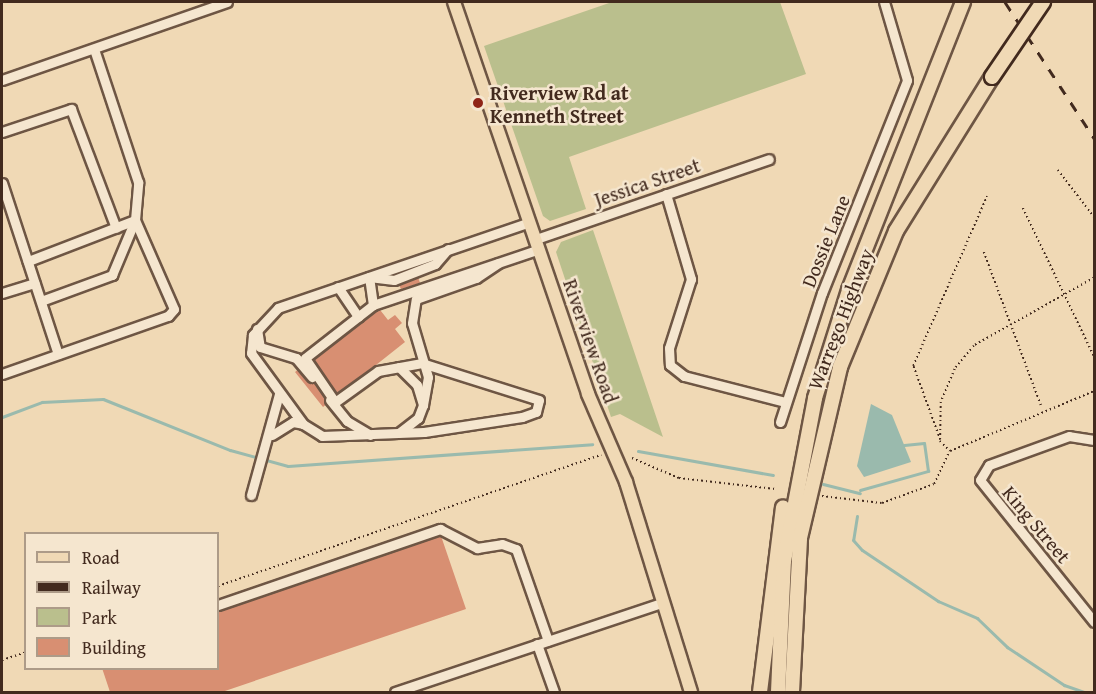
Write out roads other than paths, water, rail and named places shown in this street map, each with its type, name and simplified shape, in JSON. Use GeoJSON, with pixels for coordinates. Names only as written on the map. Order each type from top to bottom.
{"type":"FeatureCollection","features":[{"type":"Feature","properties":{"kind":"highway","name":"Warrego Highway"},"geometry":{"type":"LineString","coordinates":[[792,693],[800,538],[840,367],[896,231],[992,77],[1043,2]]}},
{"type":"Feature","properties":{"kind":"highway","name":"Warrego Highway"},"geometry":{"type":"LineString","coordinates":[[778,693],[781,597],[798,470],[849,290],[961,8]]}},
{"type":"Feature","properties":{"kind":"highway"},"geometry":{"type":"LineString","coordinates":[[760,693],[787,482],[798,470]]}},
{"type":"Feature","properties":{"kind":"main road","name":"Riverview Road"},"geometry":{"type":"LineString","coordinates":[[454,2],[595,413],[628,490],[661,603],[691,693]]}},
{"type":"Feature","properties":{"kind":"street"},"geometry":{"type":"LineString","coordinates":[[2,80],[227,2]]}},
{"type":"Feature","properties":{"kind":"street","name":"Dossie Lane"},"geometry":{"type":"LineString","coordinates":[[780,422],[785,402],[907,76],[884,2]]}},
{"type":"Feature","properties":{"kind":"street"},"geometry":{"type":"LineString","coordinates":[[41,301],[112,275],[135,220],[138,182],[94,49]]}},
{"type":"Feature","properties":{"kind":"street"},"geometry":{"type":"LineString","coordinates":[[2,132],[71,109],[116,228]]}},
{"type":"Feature","properties":{"kind":"street","name":"Jessica Street"},"geometry":{"type":"LineString","coordinates":[[399,367],[378,371],[335,402],[305,358],[373,305],[500,261],[666,194],[769,159]]}},
{"type":"Feature","properties":{"kind":"street"},"geometry":{"type":"LineString","coordinates":[[2,183],[58,354]]}},
{"type":"Feature","properties":{"kind":"street"},"geometry":{"type":"LineString","coordinates":[[666,194],[691,279],[669,348],[670,365],[684,376],[785,402]]}},
{"type":"Feature","properties":{"kind":"street"},"geometry":{"type":"LineString","coordinates":[[28,261],[135,220]]}},
{"type":"Feature","properties":{"kind":"street"},"geometry":{"type":"LineString","coordinates":[[2,374],[172,313],[162,276],[135,220]]}},
{"type":"Feature","properties":{"kind":"street"},"geometry":{"type":"LineString","coordinates":[[399,367],[426,364],[538,400],[536,412],[397,433],[322,436],[303,424],[251,353],[258,327],[278,308],[530,222]]}},
{"type":"Feature","properties":{"kind":"street"},"geometry":{"type":"LineString","coordinates":[[397,433],[413,425],[423,405],[426,364],[412,323],[416,299],[476,278],[500,261]]}},
{"type":"Feature","properties":{"kind":"street"},"geometry":{"type":"LineString","coordinates":[[369,277],[373,305]]}},
{"type":"Feature","properties":{"kind":"street"},"geometry":{"type":"LineString","coordinates":[[2,293],[35,283]]}},
{"type":"Feature","properties":{"kind":"street"},"geometry":{"type":"LineString","coordinates":[[338,287],[358,317]]}},
{"type":"Feature","properties":{"kind":"street"},"geometry":{"type":"LineString","coordinates":[[258,327],[260,347],[296,358],[347,421],[370,435]]}},
{"type":"Feature","properties":{"kind":"street"},"geometry":{"type":"LineString","coordinates":[[399,367],[417,384],[423,405]]}},
{"type":"Feature","properties":{"kind":"street"},"geometry":{"type":"LineString","coordinates":[[250,495],[272,435],[279,394]]}},
{"type":"Feature","properties":{"kind":"street"},"geometry":{"type":"LineString","coordinates":[[272,435],[293,422],[303,424]]}},
{"type":"Feature","properties":{"kind":"street","name":"King Street"},"geometry":{"type":"LineString","coordinates":[[1093,439],[1069,436],[989,465],[980,474],[984,489],[1095,622]]}},
{"type":"Feature","properties":{"kind":"street"},"geometry":{"type":"LineString","coordinates":[[219,605],[440,529],[477,548],[502,544],[516,549],[548,641]]}},
{"type":"Feature","properties":{"kind":"street"},"geometry":{"type":"LineString","coordinates":[[395,693],[661,603]]}},
{"type":"Feature","properties":{"kind":"street"},"geometry":{"type":"LineString","coordinates":[[537,644],[554,693]]}},
{"type":"Feature","properties":{"kind":"waterway"},"geometry":{"type":"LineString","coordinates":[[2,417],[42,402],[103,399],[230,450],[288,466],[592,444]]}},
{"type":"Feature","properties":{"kind":"waterway"},"geometry":{"type":"LineString","coordinates":[[860,490],[928,471],[924,443],[904,445]]}},
{"type":"Feature","properties":{"kind":"waterway"},"geometry":{"type":"LineString","coordinates":[[638,451],[773,475]]}},
{"type":"Feature","properties":{"kind":"waterway"},"geometry":{"type":"LineString","coordinates":[[823,484],[860,493]]}},
{"type":"Feature","properties":{"kind":"waterway"},"geometry":{"type":"LineString","coordinates":[[857,516],[853,540],[862,550],[938,601],[977,618],[1007,647],[1064,685],[1084,692]]}},
{"type":"Feature","properties":{"kind":"railway"},"geometry":{"type":"LineString","coordinates":[[1005,2],[1094,138]]}},
{"type":"Feature","properties":{"kind":"place","name":"Riverview Rd at Kenneth Street"},"geometry":{"type":"Point","coordinates":[478,103]}}]}
